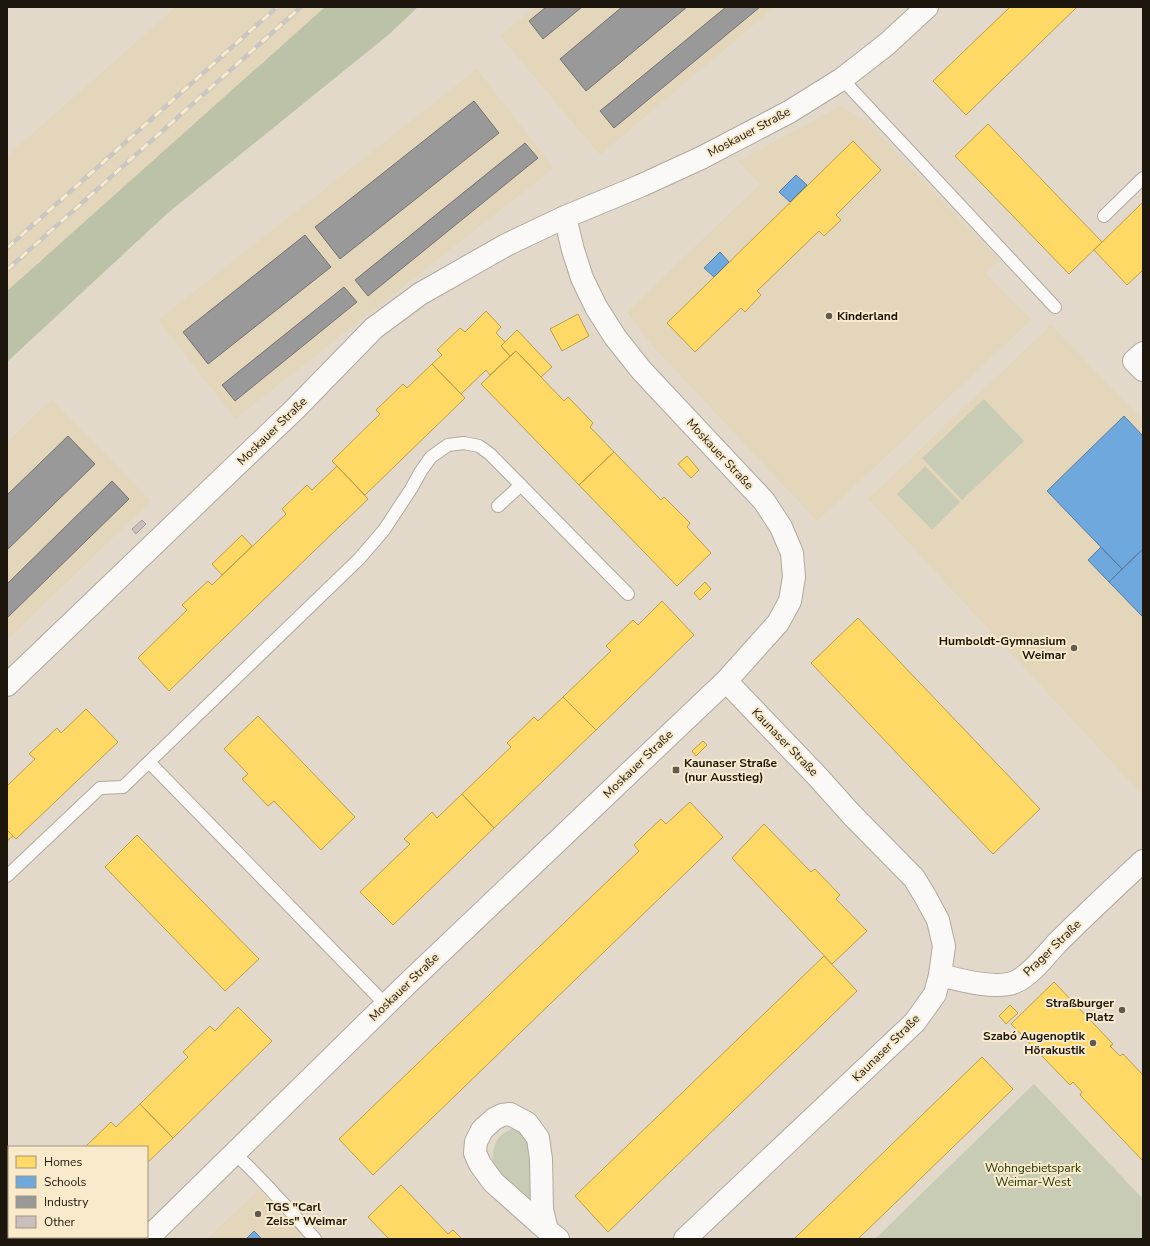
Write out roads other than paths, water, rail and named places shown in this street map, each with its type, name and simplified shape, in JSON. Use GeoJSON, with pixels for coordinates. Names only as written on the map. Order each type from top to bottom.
{"type":"FeatureCollection","features":[{"type":"Feature","properties":{"kind":"street","name":"Moskauer Straße"},"geometry":{"type":"LineString","coordinates":[[7,685],[296,408],[374,328],[420,294],[506,244],[701,158],[789,112],[842,79],[887,44],[927,7]]}},
{"type":"Feature","properties":{"kind":"street","name":"Moskauer Straße"},"geometry":{"type":"LineString","coordinates":[[147,1239],[386,1005],[726,681],[778,623],[790,601],[794,577],[792,553],[781,527],[764,501],[642,371],[615,337],[596,307],[582,278],[565,217]]}},
{"type":"Feature","properties":{"kind":"street"},"geometry":{"type":"LineString","coordinates":[[1143,352],[1134,361],[1143,370]]}},
{"type":"Feature","properties":{"kind":"street","name":"Kaunaser Straße"},"geometry":{"type":"LineString","coordinates":[[685,1239],[915,1022],[935,994],[940,975],[944,946],[938,920],[914,878],[852,815],[817,776],[726,681]]}},
{"type":"Feature","properties":{"kind":"street","name":"Prager Straße"},"geometry":{"type":"LineString","coordinates":[[940,975],[978,984],[1004,984],[1015,982],[1040,962],[1057,943],[1143,861]]}},
{"type":"Feature","properties":{"kind":"street"},"geometry":{"type":"LineString","coordinates":[[510,1114],[528,1123],[538,1138],[541,1159],[542,1210],[552,1235],[493,1182],[480,1164],[476,1153],[476,1142],[482,1130],[494,1119],[502,1115],[510,1114]]}},
{"type":"Feature","properties":{"kind":"lane"},"geometry":{"type":"LineString","coordinates":[[842,79],[1055,308]]}},
{"type":"Feature","properties":{"kind":"lane"},"geometry":{"type":"LineString","coordinates":[[1104,216],[1143,178]]}},
{"type":"Feature","properties":{"kind":"lane"},"geometry":{"type":"LineString","coordinates":[[7,876],[100,788],[123,787],[359,559],[384,530],[431,457],[448,445],[464,443],[479,446],[490,454],[628,594]]}},
{"type":"Feature","properties":{"kind":"lane"},"geometry":{"type":"LineString","coordinates":[[498,506],[521,484]]}},
{"type":"Feature","properties":{"kind":"lane"},"geometry":{"type":"LineString","coordinates":[[149,762],[386,1005]]}},
{"type":"Feature","properties":{"kind":"lane"},"geometry":{"type":"LineString","coordinates":[[234,1153],[315,1239]]}},
{"type":"Feature","properties":{"kind":"railway"},"geometry":{"type":"LineString","coordinates":[[7,248],[277,7]]}},
{"type":"Feature","properties":{"kind":"railway"},"geometry":{"type":"LineString","coordinates":[[7,270],[301,7]]}},
{"type":"Feature","properties":{"kind":"place","name":"Kinderland"},"geometry":{"type":"Point","coordinates":[829,316]}},
{"type":"Feature","properties":{"kind":"place","name":"Humboldt-Gymnasium Weimar"},"geometry":{"type":"Point","coordinates":[1074,648]}},
{"type":"Feature","properties":{"kind":"place","name":"Kaunaser Straße (nur Ausstieg)"},"geometry":{"type":"Point","coordinates":[676,770]}},
{"type":"Feature","properties":{"kind":"place","name":"Straßburger Platz"},"geometry":{"type":"Point","coordinates":[1122,1010]}},
{"type":"Feature","properties":{"kind":"place","name":"Szabó Augenoptik Hörakustik"},"geometry":{"type":"Point","coordinates":[1093,1043]}},
{"type":"Feature","properties":{"kind":"place","name":"TGS \"Carl Zeiss\" Weimar"},"geometry":{"type":"Point","coordinates":[258,1214]}},
{"type":"Feature","properties":{"kind":"park label","name":"Wohngebietspark Weimar-West"},"geometry":{"type":"Point","coordinates":[1033,1175]}}]}
